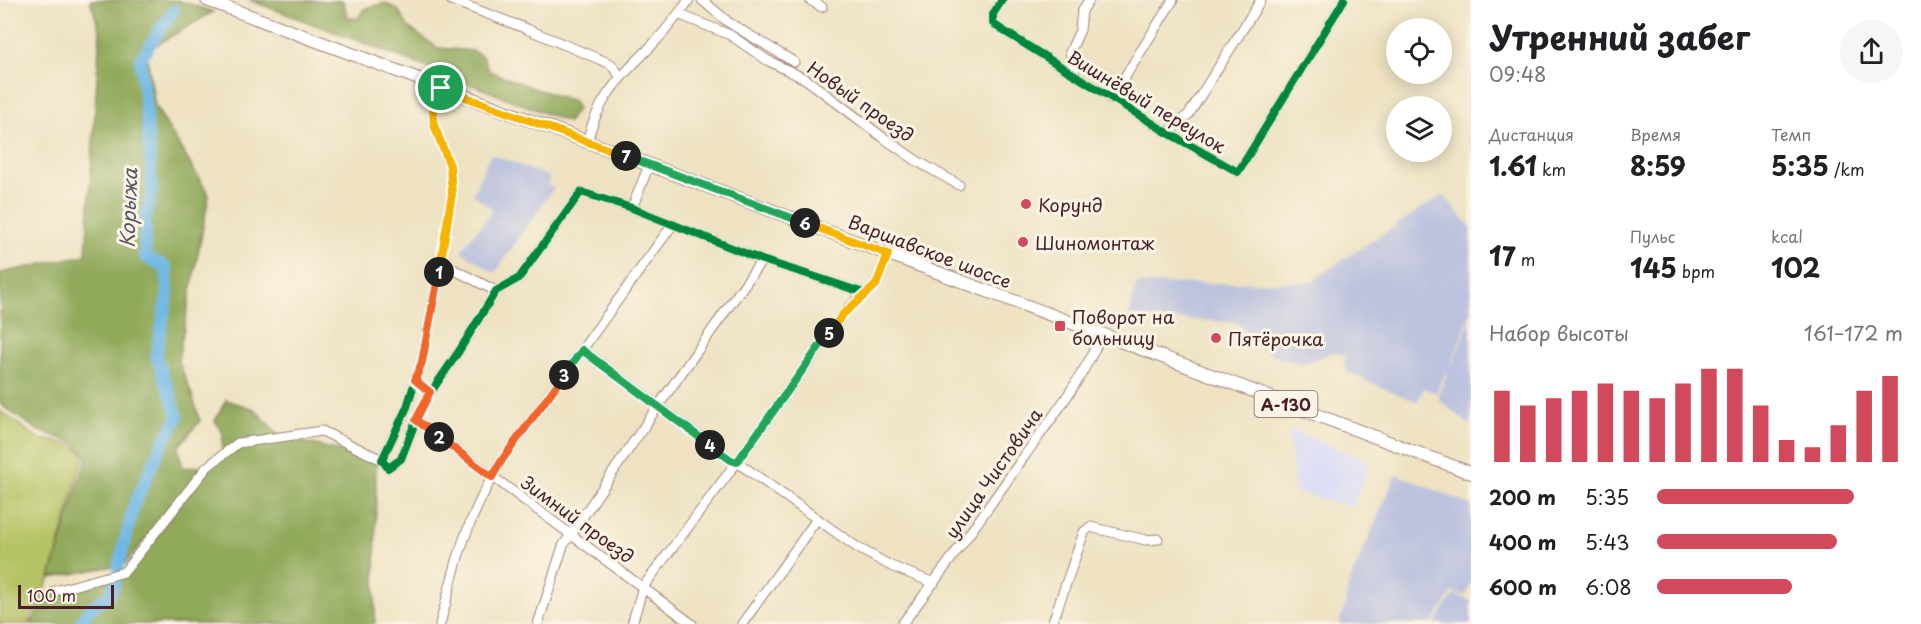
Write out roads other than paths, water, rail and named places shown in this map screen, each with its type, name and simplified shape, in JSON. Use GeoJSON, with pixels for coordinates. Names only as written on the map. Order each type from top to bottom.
{"type":"FeatureCollection","features":[{"type":"Feature","properties":{"kind":"main road","name":"Варшавское шоссе"},"geometry":{"type":"LineString","coordinates":[[207,0],[1101,335]]}},
{"type":"Feature","properties":{"kind":"main road","name":"А-130"},"geometry":{"type":"LineString","coordinates":[[1101,335],[1471,473]]}},
{"type":"Feature","properties":{"kind":"street"},"geometry":{"type":"LineString","coordinates":[[451,0],[611,64],[620,76]]}},
{"type":"Feature","properties":{"kind":"street"},"geometry":{"type":"LineString","coordinates":[[587,142],[596,114],[620,76],[658,39],[689,0]]}},
{"type":"Feature","properties":{"kind":"street"},"geometry":{"type":"LineString","coordinates":[[702,0],[728,22],[794,62]]}},
{"type":"Feature","properties":{"kind":"street"},"geometry":{"type":"LineString","coordinates":[[810,0],[822,8]]}},
{"type":"Feature","properties":{"kind":"street","name":"Вишнёвый переулок"},"geometry":{"type":"LineString","coordinates":[[1002,0],[993,14],[993,23],[999,28],[1111,99],[1238,172],[1344,0]]}},
{"type":"Feature","properties":{"kind":"street"},"geometry":{"type":"LineString","coordinates":[[1076,76],[1070,52],[1080,30],[1082,11],[1089,0]]}},
{"type":"Feature","properties":{"kind":"street"},"geometry":{"type":"LineString","coordinates":[[1111,99],[1173,0]]}},
{"type":"Feature","properties":{"kind":"street"},"geometry":{"type":"LineString","coordinates":[[1168,133],[1189,114],[1261,0]]}},
{"type":"Feature","properties":{"kind":"street","name":"Новый проезд"},"geometry":{"type":"LineString","coordinates":[[678,14],[730,35],[767,60],[807,80],[917,161],[959,185]]}},
{"type":"Feature","properties":{"kind":"street"},"geometry":{"type":"LineString","coordinates":[[385,464],[422,362],[452,194],[450,166],[434,125],[433,111],[441,88]]}},
{"type":"Feature","properties":{"kind":"street"},"geometry":{"type":"LineString","coordinates":[[632,208],[649,165]]}},
{"type":"Feature","properties":{"kind":"street"},"geometry":{"type":"LineString","coordinates":[[55,591],[124,572],[207,467],[238,443],[322,431],[385,464],[401,459],[430,392],[459,351],[496,291],[519,278],[581,192],[632,208],[762,260],[864,293]]}},
{"type":"Feature","properties":{"kind":"street"},"geometry":{"type":"LineString","coordinates":[[440,624],[464,539],[492,477],[673,224]]}},
{"type":"Feature","properties":{"kind":"street"},"geometry":{"type":"LineString","coordinates":[[632,624],[644,587],[843,314],[864,293],[876,285],[888,254]]}},
{"type":"Feature","properties":{"kind":"street"},"geometry":{"type":"LineString","coordinates":[[538,624],[563,546],[570,534],[657,406],[762,260]]}},
{"type":"Feature","properties":{"kind":"street"},"geometry":{"type":"LineString","coordinates":[[441,263],[496,291]]}},
{"type":"Feature","properties":{"kind":"street","name":"улица Чистовича"},"geometry":{"type":"LineString","coordinates":[[902,624],[934,583],[1066,398],[1094,352],[1101,335]]}},
{"type":"Feature","properties":{"kind":"street"},"geometry":{"type":"LineString","coordinates":[[582,350],[731,460],[858,548],[891,566],[934,583]]}},
{"type":"Feature","properties":{"kind":"street"},"geometry":{"type":"LineString","coordinates":[[415,380],[430,392]]}},
{"type":"Feature","properties":{"kind":"street","name":"Зимний проезд"},"geometry":{"type":"LineString","coordinates":[[416,420],[692,624]]}},
{"type":"Feature","properties":{"kind":"street"},"geometry":{"type":"LineString","coordinates":[[742,624],[817,519]]}},
{"type":"Feature","properties":{"kind":"street"},"geometry":{"type":"LineString","coordinates":[[1052,624],[1084,532],[1090,527],[1146,540],[1158,539]]}},
{"type":"Feature","properties":{"kind":"waterway","name":"Корыжа"},"geometry":{"type":"LineString","coordinates":[[118,568],[134,505],[162,444],[178,417],[156,355],[168,293],[166,267],[145,257],[145,222],[152,190],[140,59],[174,10]]}},
{"type":"Feature","properties":{"kind":"waterway","name":"Корыжа"},"geometry":{"type":"LineString","coordinates":[[79,624],[91,608],[111,593],[115,580]]}},
{"type":"Feature","properties":{"kind":"place","name":"Корунд"},"geometry":{"type":"Point","coordinates":[1026,204]}},
{"type":"Feature","properties":{"kind":"place","name":"Шиномонтаж"},"geometry":{"type":"Point","coordinates":[1023,242]}},
{"type":"Feature","properties":{"kind":"place","name":"Поворот на больницу"},"geometry":{"type":"Point","coordinates":[1060,326]}},
{"type":"Feature","properties":{"kind":"place","name":"Пятёрочка"},"geometry":{"type":"Point","coordinates":[1216,338]}}]}
